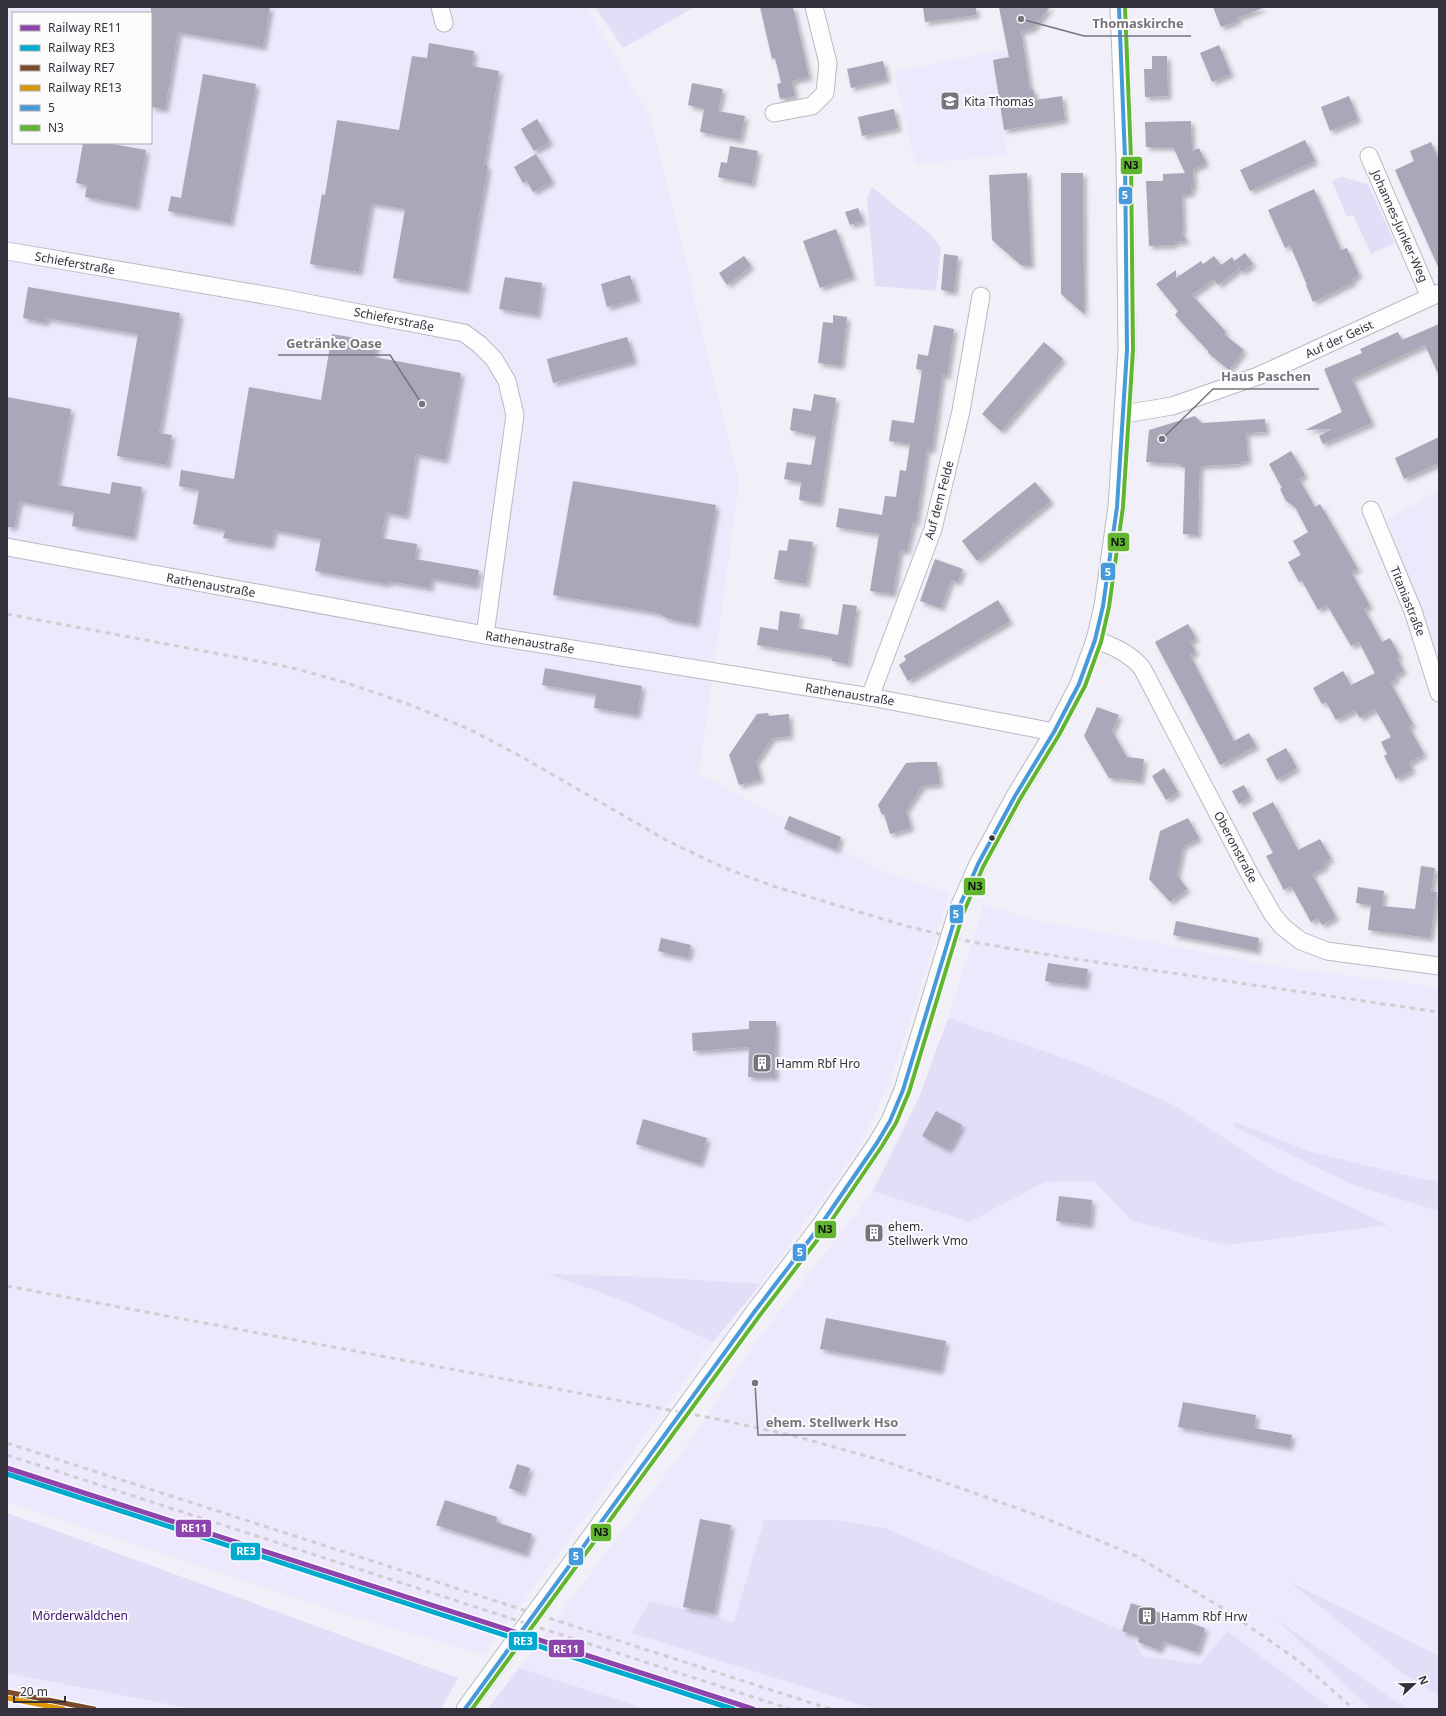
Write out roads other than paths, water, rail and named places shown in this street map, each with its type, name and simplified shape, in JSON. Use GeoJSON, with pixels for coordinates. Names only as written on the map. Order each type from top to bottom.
{"type":"FeatureCollection","features":[{"type":"Feature","properties":{"kind":"street"},"geometry":{"type":"LineString","coordinates":[[774,112],[812,106],[825,93],[828,63],[814,7]]}},
{"type":"Feature","properties":{"kind":"street"},"geometry":{"type":"LineString","coordinates":[[465,1709],[755,1311],[820,1226],[878,1143],[890,1121],[903,1090],[965,890],[992,838],[1054,732],[1078,684],[1095,640],[1103,606],[1111,556],[1124,414],[1128,350],[1125,143],[1119,7]]}},
{"type":"Feature","properties":{"kind":"street","name":"Johannes-Junker-Weg"},"geometry":{"type":"LineString","coordinates":[[1369,156],[1435,295]]}},
{"type":"Feature","properties":{"kind":"street","name":"Schieferstraße"},"geometry":{"type":"LineString","coordinates":[[7,251],[437,326],[464,333],[479,344],[494,359],[507,381],[515,415],[485,635]]}},
{"type":"Feature","properties":{"kind":"street","name":"Auf der Geist"},"geometry":{"type":"LineString","coordinates":[[1124,414],[1172,406],[1258,376],[1435,295]]}},
{"type":"Feature","properties":{"kind":"street","name":"Auf dem Felde"},"geometry":{"type":"LineString","coordinates":[[870,697],[933,529],[961,411],[981,296]]}},
{"type":"Feature","properties":{"kind":"street","name":"Titaniastraße"},"geometry":{"type":"LineString","coordinates":[[1371,510],[1415,617],[1439,693]]}},
{"type":"Feature","properties":{"kind":"street","name":"Rathenaustraße"},"geometry":{"type":"LineString","coordinates":[[7,547],[485,635],[870,697],[1054,732]]}},
{"type":"Feature","properties":{"kind":"street","name":"Oberonstraße"},"geometry":{"type":"LineString","coordinates":[[1095,640],[1121,649],[1142,668],[1249,873],[1273,915],[1283,927],[1301,941],[1327,951],[1439,966]]}},
{"type":"Feature","properties":{"kind":"railway"},"geometry":{"type":"LineString","coordinates":[[7,614],[289,667],[344,682],[408,704],[469,729],[522,757],[666,840],[720,866],[773,886],[906,926],[972,942],[1062,957],[1439,1012]]}},
{"type":"Feature","properties":{"kind":"railway"},"geometry":{"type":"LineString","coordinates":[[7,1286],[707,1417],[795,1436],[884,1461],[1042,1517],[1136,1556],[1224,1609],[1299,1661],[1354,1709]]}},
{"type":"Feature","properties":{"kind":"railway"},"geometry":{"type":"LineString","coordinates":[[7,1443],[830,1709]]}},
{"type":"Feature","properties":{"kind":"railway"},"geometry":{"type":"LineString","coordinates":[[7,1455],[790,1709]]}},
{"type":"Feature","properties":{"kind":"rail line","name":"RE11"},"geometry":{"type":"LineString","coordinates":[[7,1468],[753,1709]]}},
{"type":"Feature","properties":{"kind":"rail line","name":"RE3"},"geometry":{"type":"LineString","coordinates":[[7,1474],[733,1709]]}},
{"type":"Feature","properties":{"kind":"rail line","name":"RE7"},"geometry":{"type":"LineString","coordinates":[[7,1692],[94,1709]]}},
{"type":"Feature","properties":{"kind":"rail line","name":"RE13"},"geometry":{"type":"LineString","coordinates":[[7,1698],[63,1709]]}},
{"type":"Feature","properties":{"kind":"place","name":"Thomaskirche"},"geometry":{"type":"Point","coordinates":[1021,19]}},
{"type":"Feature","properties":{"kind":"place","name":"Kita Thomas"},"geometry":{"type":"Point","coordinates":[950,101]}},
{"type":"Feature","properties":{"kind":"place","name":"Getränke Oase"},"geometry":{"type":"Point","coordinates":[422,404]}},
{"type":"Feature","properties":{"kind":"place","name":"Haus Paschen"},"geometry":{"type":"Point","coordinates":[1162,439]}},
{"type":"Feature","properties":{"kind":"place","name":"Hamm Rbf Hro"},"geometry":{"type":"Point","coordinates":[762,1063]}},
{"type":"Feature","properties":{"kind":"place","name":"ehem. Stellwerk Vmo"},"geometry":{"type":"Point","coordinates":[874,1233]}},
{"type":"Feature","properties":{"kind":"place","name":"ehem. Stellwerk Hso"},"geometry":{"type":"Point","coordinates":[755,1383]}},
{"type":"Feature","properties":{"kind":"place","name":"Hamm Rbf Hrw"},"geometry":{"type":"Point","coordinates":[1147,1616]}},
{"type":"Feature","properties":{"kind":"park label","name":"Mörderwäldchen"},"geometry":{"type":"Point","coordinates":[80,1615]}}]}
